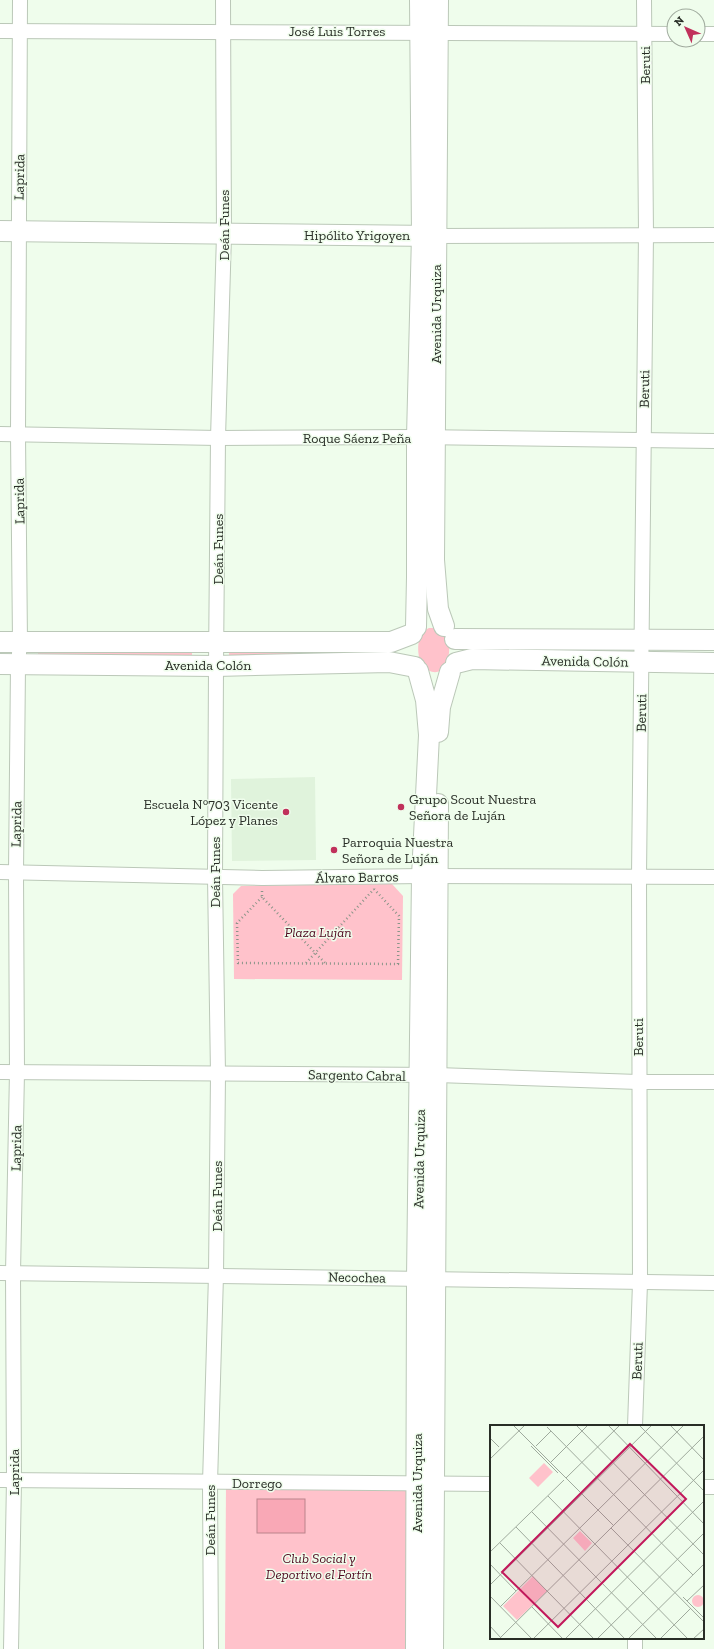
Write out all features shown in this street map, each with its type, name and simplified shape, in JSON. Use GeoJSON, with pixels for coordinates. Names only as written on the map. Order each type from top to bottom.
{"type":"FeatureCollection","features":[{"type":"Feature","properties":{"kind":"main road","name":"Avenida Urquiza"},"geometry":{"type":"LineString","coordinates":[[420,0],[429,32]]}},
{"type":"Feature","properties":{"kind":"main road","name":"Avenida Urquiza"},"geometry":{"type":"LineString","coordinates":[[414,630],[426,437],[429,235],[429,32],[438,0]]}},
{"type":"Feature","properties":{"kind":"main road","name":"Hipólito Yrigoyen"},"geometry":{"type":"LineString","coordinates":[[9,232],[224,235],[429,235]]}},
{"type":"Feature","properties":{"kind":"main road","name":"Avenida Urquiza"},"geometry":{"type":"LineString","coordinates":[[426,437],[438,609],[450,632]]}},
{"type":"Feature","properties":{"kind":"main road"},"geometry":{"type":"LineString","coordinates":[[430,620],[438,621],[450,632],[458,651],[453,667],[443,676],[433,678],[426,677],[416,669],[412,657],[414,630],[422,622],[430,620]]}},
{"type":"Feature","properties":{"kind":"main road","name":"Avenida Colón"},"geometry":{"type":"LineString","coordinates":[[0,642],[391,642],[414,630]]}},
{"type":"Feature","properties":{"kind":"main road","name":"Avenida Colón"},"geometry":{"type":"LineString","coordinates":[[450,632],[714,640]]}},
{"type":"Feature","properties":{"kind":"main road","name":"Avenida Colón"},"geometry":{"type":"LineString","coordinates":[[453,667],[472,659],[714,663]]}},
{"type":"Feature","properties":{"kind":"main road","name":"Avenida Colón"},"geometry":{"type":"LineString","coordinates":[[9,665],[216,666],[389,662],[416,669]]}},
{"type":"Feature","properties":{"kind":"main road","name":"Avenida Urquiza"},"geometry":{"type":"LineString","coordinates":[[430,876],[438,719],[453,667]]}},
{"type":"Feature","properties":{"kind":"main road","name":"Avenida Urquiza"},"geometry":{"type":"LineString","coordinates":[[416,669],[426,700],[430,735],[426,1484],[433,1649]]}},
{"type":"Feature","properties":{"kind":"main road","name":"Avenida Urquiza"},"geometry":{"type":"LineString","coordinates":[[416,1649],[426,1484]]}},
{"type":"Feature","properties":{"kind":"street","name":"Laprida"},"geometry":{"type":"LineString","coordinates":[[11,1649],[7,1480],[6,1273],[17,1072],[16,872],[9,665],[20,642],[18,435],[9,232],[20,31],[20,0]]}},
{"type":"Feature","properties":{"kind":"street","name":"Deán Funes"},"geometry":{"type":"LineString","coordinates":[[211,1649],[210,1483],[216,1275],[218,1074],[215,877],[218,438],[224,235],[223,0]]}},
{"type":"Feature","properties":{"kind":"street","name":"Beruti"},"geometry":{"type":"LineString","coordinates":[[635,1425],[640,1283],[638,876],[642,662],[646,234],[644,0]]}},
{"type":"Feature","properties":{"kind":"street","name":"José Luis Torres"},"geometry":{"type":"LineString","coordinates":[[0,31],[666,34]]}},
{"type":"Feature","properties":{"kind":"street","name":"Hipólito Yrigoyen"},"geometry":{"type":"LineString","coordinates":[[429,235],[714,235]]}},
{"type":"Feature","properties":{"kind":"street","name":"Roque Sáenz Peña"},"geometry":{"type":"LineString","coordinates":[[0,434],[218,438],[426,437],[644,442],[714,441]]}},
{"type":"Feature","properties":{"kind":"street","name":"Álvaro Barros"},"geometry":{"type":"LineString","coordinates":[[0,872],[262,878],[375,883],[430,876],[714,877]]}},
{"type":"Feature","properties":{"kind":"street","name":"Sargento Cabral"},"geometry":{"type":"LineString","coordinates":[[0,1072],[429,1075],[638,1082],[714,1082]]}},
{"type":"Feature","properties":{"kind":"street","name":"Necochea"},"geometry":{"type":"LineString","coordinates":[[6,1273],[714,1283]]}},
{"type":"Feature","properties":{"kind":"street","name":"Dorrego"},"geometry":{"type":"LineString","coordinates":[[7,1480],[210,1483],[490,1484]]}},
{"type":"Feature","properties":{"kind":"path"},"geometry":{"type":"LineString","coordinates":[[262,878],[262,897],[325,963]]}},
{"type":"Feature","properties":{"kind":"path"},"geometry":{"type":"LineString","coordinates":[[262,897],[237,923],[238,963],[398,964],[398,916],[375,883],[305,963]]}},
{"type":"Feature","properties":{"kind":"shaded area"},"geometry":{"type":"Polygon","coordinates":[[[315,777],[316,860],[232,861],[231,779],[315,777]]]}},
{"type":"Feature","properties":{"kind":"shaded area"},"geometry":{"type":"Polygon","coordinates":[[[257,1499],[305,1499],[305,1533],[257,1533],[257,1499]]]}},
{"type":"Feature","properties":{"kind":"green space"},"geometry":{"type":"Polygon","coordinates":[[[429,628],[439,628],[445,632],[448,639],[449,647],[446,664],[442,670],[436,672],[428,670],[421,663],[419,657],[418,649],[420,636],[429,628]]]}},
{"type":"Feature","properties":{"kind":"green space"},"geometry":{"type":"Polygon","coordinates":[[[38,649],[192,652],[192,657],[38,654],[38,649]]]}},
{"type":"Feature","properties":{"kind":"green space"},"geometry":{"type":"Polygon","coordinates":[[[229,651],[383,654],[383,658],[229,656],[229,651]]]}},
{"type":"Feature","properties":{"kind":"green space","name":"Plaza Luján"},"geometry":{"type":"Polygon","coordinates":[[[392,884],[403,896],[402,980],[234,979],[233,894],[241,886],[392,884]]]}},
{"type":"Feature","properties":{"kind":"green space","name":"Club Social y Deportivo el Fortín"},"geometry":{"type":"Polygon","coordinates":[[[226,1482],[412,1483],[410,1649],[225,1649],[226,1482]]]}},
{"type":"Feature","properties":{"kind":"place","name":"Grupo Scout Nuestra Señora de Luján"},"geometry":{"type":"Point","coordinates":[401,807]}},
{"type":"Feature","properties":{"kind":"place","name":"Escuela N°703 Vicente López y Planes"},"geometry":{"type":"Point","coordinates":[286,812]}},
{"type":"Feature","properties":{"kind":"place","name":"Parroquia Nuestra Señora de Luján"},"geometry":{"type":"Point","coordinates":[334,850]}}]}
